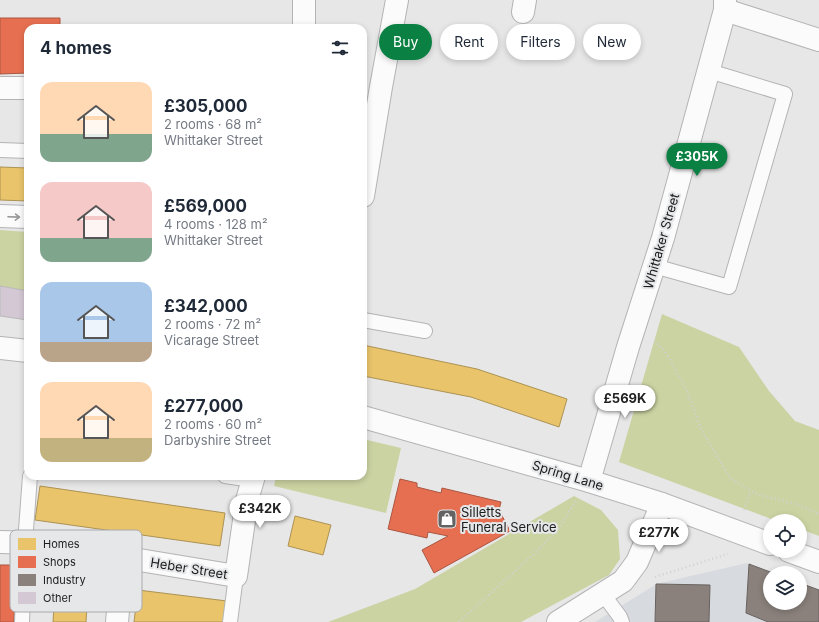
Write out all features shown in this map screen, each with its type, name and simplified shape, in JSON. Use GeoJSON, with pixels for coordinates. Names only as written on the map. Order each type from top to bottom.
{"type":"FeatureCollection","features":[{"type":"Feature","properties":{"kind":"street"},"geometry":{"type":"LineString","coordinates":[[304,0],[304,24]]}},
{"type":"Feature","properties":{"kind":"street"},"geometry":{"type":"LineString","coordinates":[[367,146],[372,87],[397,0]]}},
{"type":"Feature","properties":{"kind":"street"},"geometry":{"type":"LineString","coordinates":[[725,5],[819,40]]}},
{"type":"Feature","properties":{"kind":"street","name":"Whittaker Street"},"geometry":{"type":"LineString","coordinates":[[589,481],[654,266],[725,5]]}},
{"type":"Feature","properties":{"kind":"street"},"geometry":{"type":"LineString","coordinates":[[0,88],[24,88]]}},
{"type":"Feature","properties":{"kind":"street"},"geometry":{"type":"LineString","coordinates":[[0,216],[24,217]]}},
{"type":"Feature","properties":{"kind":"street"},"geometry":{"type":"LineString","coordinates":[[0,348],[24,351]]}},
{"type":"Feature","properties":{"kind":"street","name":"Spring Lane"},"geometry":{"type":"LineString","coordinates":[[367,418],[589,481],[662,504],[763,541]]}},
{"type":"Feature","properties":{"kind":"street"},"geometry":{"type":"LineString","coordinates":[[236,576],[247,500],[252,480]]}},
{"type":"Feature","properties":{"kind":"street"},"geometry":{"type":"LineString","coordinates":[[558,622],[623,581],[637,562],[662,504]]}},
{"type":"Feature","properties":{"kind":"street","name":"Heber Street"},"geometry":{"type":"LineString","coordinates":[[0,542],[10,542]]}},
{"type":"Feature","properties":{"kind":"street"},"geometry":{"type":"LineString","coordinates":[[807,558],[819,562]]}},
{"type":"Feature","properties":{"kind":"street","name":"Heber Street"},"geometry":{"type":"LineString","coordinates":[[142,560],[236,576]]}},
{"type":"Feature","properties":{"kind":"street"},"geometry":{"type":"LineString","coordinates":[[117,622],[118,612]]}},
{"type":"Feature","properties":{"kind":"lane"},"geometry":{"type":"LineString","coordinates":[[654,266],[729,287],[785,94],[708,71]]}},
{"type":"Feature","properties":{"kind":"lane"},"geometry":{"type":"LineString","coordinates":[[0,150],[24,151]]}},
{"type":"Feature","properties":{"kind":"lane"},"geometry":{"type":"LineString","coordinates":[[367,321],[425,331]]}},
{"type":"Feature","properties":{"kind":"lane"},"geometry":{"type":"LineString","coordinates":[[26,530],[30,480]]}},
{"type":"Feature","properties":{"kind":"lane"},"geometry":{"type":"LineString","coordinates":[[230,622],[236,576]]}},
{"type":"Feature","properties":{"kind":"lane"},"geometry":{"type":"LineString","coordinates":[[603,594],[622,622]]}},
{"type":"Feature","properties":{"kind":"lane"},"geometry":{"type":"LineString","coordinates":[[22,612],[22,622]]}},
{"type":"Feature","properties":{"kind":"path"},"geometry":{"type":"LineString","coordinates":[[635,325],[665,351],[687,391],[701,429],[730,478],[760,495],[796,504],[819,514]]}},
{"type":"Feature","properties":{"kind":"path"},"geometry":{"type":"LineString","coordinates":[[459,622],[536,552],[560,527],[589,481]]}},
{"type":"Feature","properties":{"kind":"path"},"geometry":{"type":"LineString","coordinates":[[743,513],[751,491]]}},
{"type":"Feature","properties":{"kind":"path"},"geometry":{"type":"LineString","coordinates":[[623,581],[659,577],[729,553]]}},
{"type":"Feature","properties":{"kind":"shaded area"},"geometry":{"type":"Polygon","coordinates":[[[747,563],[763,569],[763,610],[807,610],[807,586],[819,590],[819,622],[595,622],[656,584],[747,563]]]}},
{"type":"Feature","properties":{"kind":"green space"},"geometry":{"type":"Polygon","coordinates":[[[0,230],[24,232],[24,290],[0,286],[0,230]]]}},
{"type":"Feature","properties":{"kind":"green space"},"geometry":{"type":"Polygon","coordinates":[[[662,314],[739,347],[769,391],[795,421],[819,430],[819,536],[807,532],[807,514],[763,514],[763,516],[619,462],[662,314]]]}},
{"type":"Feature","properties":{"kind":"green space"},"geometry":{"type":"Polygon","coordinates":[[[367,440],[401,448],[386,513],[274,486],[275,480],[367,480],[367,440]]]}},
{"type":"Feature","properties":{"kind":"green space"},"geometry":{"type":"Polygon","coordinates":[[[574,496],[601,510],[618,530],[620,559],[609,575],[521,622],[328,622],[415,589],[574,496]]]}},
{"type":"Feature","properties":{"kind":"building: Homes"},"geometry":{"type":"Polygon","coordinates":[[[0,167],[24,168],[24,201],[0,200],[0,167]]]}},
{"type":"Feature","properties":{"kind":"building: Homes"},"geometry":{"type":"Polygon","coordinates":[[[367,346],[477,369],[567,399],[559,427],[471,397],[367,377],[367,346]]]}},
{"type":"Feature","properties":{"kind":"building: Homes"},"geometry":{"type":"Polygon","coordinates":[[[40,486],[225,513],[220,546],[142,535],[142,530],[106,530],[35,520],[40,486]]]}},
{"type":"Feature","properties":{"kind":"building: Homes"},"geometry":{"type":"Polygon","coordinates":[[[295,516],[331,525],[323,555],[288,546],[295,516]]]}},
{"type":"Feature","properties":{"kind":"building: Homes"},"geometry":{"type":"Polygon","coordinates":[[[142,590],[227,601],[225,622],[134,622],[135,612],[142,612],[142,590]]]}},
{"type":"Feature","properties":{"kind":"building: Homes"},"geometry":{"type":"Polygon","coordinates":[[[54,612],[87,612],[86,622],[53,622],[54,612]]]}},
{"type":"Feature","properties":{"kind":"building: Shops"},"geometry":{"type":"Polygon","coordinates":[[[0,18],[60,18],[60,24],[24,24],[24,73],[0,74],[0,18]]]}},
{"type":"Feature","properties":{"kind":"building: Shops","name":"Silletts Funeral Service"},"geometry":{"type":"Polygon","coordinates":[[[400,479],[417,483],[417,487],[441,493],[442,488],[501,502],[499,510],[510,531],[434,573],[422,550],[448,536],[428,532],[427,538],[388,529],[400,479]]]}},
{"type":"Feature","properties":{"kind":"building: Shops"},"geometry":{"type":"Polygon","coordinates":[[[0,565],[10,565],[10,612],[14,612],[14,622],[0,622],[0,565]]]}},
{"type":"Feature","properties":{"kind":"building: Industry"},"geometry":{"type":"Polygon","coordinates":[[[749,564],[763,569],[763,610],[807,610],[807,586],[819,590],[819,622],[768,622],[746,613],[749,564]]]}},
{"type":"Feature","properties":{"kind":"building: Industry"},"geometry":{"type":"Polygon","coordinates":[[[656,584],[710,585],[709,622],[655,622],[656,584]]]}},
{"type":"Feature","properties":{"kind":"building: Other"},"geometry":{"type":"Polygon","coordinates":[[[0,286],[24,290],[24,319],[0,316],[0,286]]]}},
{"type":"Feature","properties":{"kind":"place","name":"Silletts Funeral Service"},"geometry":{"type":"Point","coordinates":[447,519]}}]}
